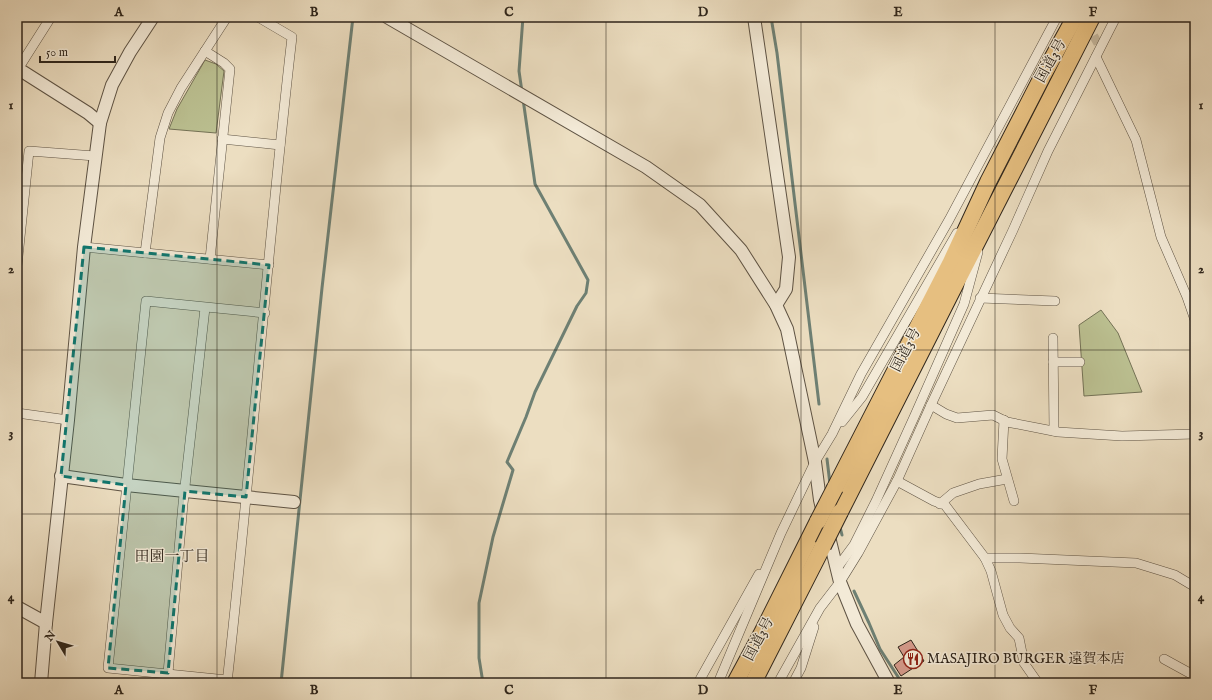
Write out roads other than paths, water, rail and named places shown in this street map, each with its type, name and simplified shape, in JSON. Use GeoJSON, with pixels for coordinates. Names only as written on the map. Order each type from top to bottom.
{"type":"FeatureCollection","features":[{"type":"Feature","properties":{"kind":"highway","name":"国道3号"},"geometry":{"type":"LineString","coordinates":[[735,683],[950,264],[988,182],[1042,77],[1075,17]]}},
{"type":"Feature","properties":{"kind":"highway","name":"国道3号"},"geometry":{"type":"LineString","coordinates":[[753,683],[1092,17]]}},
{"type":"Feature","properties":{"kind":"street"},"geometry":{"type":"LineString","coordinates":[[51,17],[18,68],[88,113],[100,123]]}},
{"type":"Feature","properties":{"kind":"street"},"geometry":{"type":"LineString","coordinates":[[41,683],[84,247],[100,123],[112,85],[130,52],[153,17]]}},
{"type":"Feature","properties":{"kind":"street"},"geometry":{"type":"LineString","coordinates":[[145,253],[160,138],[168,113],[181,88],[227,17]]}},
{"type":"Feature","properties":{"kind":"street"},"geometry":{"type":"LineString","coordinates":[[258,17],[292,37],[280,145],[265,314],[227,682],[168,673],[108,668],[146,301],[265,314]]}},
{"type":"Feature","properties":{"kind":"street"},"geometry":{"type":"LineString","coordinates":[[387,17],[646,168],[700,205],[741,250],[776,305],[787,329],[815,462],[820,500],[840,582],[857,624],[889,683]]}},
{"type":"Feature","properties":{"kind":"street"},"geometry":{"type":"LineString","coordinates":[[754,17],[789,257],[786,289],[776,305]]}},
{"type":"Feature","properties":{"kind":"street"},"geometry":{"type":"LineString","coordinates":[[718,683],[781,533],[815,462],[832,434],[861,374],[949,220],[1058,17]]}},
{"type":"Feature","properties":{"kind":"street"},"geometry":{"type":"LineString","coordinates":[[778,683],[820,608],[840,582],[858,553],[898,481],[931,405],[1013,230],[1048,151],[1116,17]]}},
{"type":"Feature","properties":{"kind":"street"},"geometry":{"type":"LineString","coordinates":[[205,51],[224,63],[230,69],[210,259]]}},
{"type":"Feature","properties":{"kind":"street"},"geometry":{"type":"LineString","coordinates":[[1096,57],[1136,140],[1161,237],[1187,296],[1195,320]]}},
{"type":"Feature","properties":{"kind":"street"},"geometry":{"type":"LineString","coordinates":[[222,139],[280,145]]}},
{"type":"Feature","properties":{"kind":"street"},"geometry":{"type":"LineString","coordinates":[[17,266],[29,151],[95,156]]}},
{"type":"Feature","properties":{"kind":"street"},"geometry":{"type":"LineString","coordinates":[[832,434],[862,397],[988,182]]}},
{"type":"Feature","properties":{"kind":"street"},"geometry":{"type":"LineString","coordinates":[[837,568],[854,546],[876,502],[964,304],[987,224]]}},
{"type":"Feature","properties":{"kind":"street"},"geometry":{"type":"LineString","coordinates":[[84,247],[269,265]]}},
{"type":"Feature","properties":{"kind":"street"},"geometry":{"type":"LineString","coordinates":[[980,298],[1055,301]]}},
{"type":"Feature","properties":{"kind":"street"},"geometry":{"type":"LineString","coordinates":[[168,673],[185,491],[205,308]]}},
{"type":"Feature","properties":{"kind":"street"},"geometry":{"type":"LineString","coordinates":[[1053,338],[1054,431]]}},
{"type":"Feature","properties":{"kind":"street"},"geometry":{"type":"LineString","coordinates":[[1053,362],[1080,362]]}},
{"type":"Feature","properties":{"kind":"street"},"geometry":{"type":"LineString","coordinates":[[931,405],[946,414],[957,418],[993,415],[1004,420],[1054,431],[1122,436],[1195,434]]}},
{"type":"Feature","properties":{"kind":"street"},"geometry":{"type":"LineString","coordinates":[[17,412],[68,420]]}},
{"type":"Feature","properties":{"kind":"street"},"geometry":{"type":"LineString","coordinates":[[1004,420],[1002,459],[1014,500]]}},
{"type":"Feature","properties":{"kind":"street"},"geometry":{"type":"LineString","coordinates":[[61,476],[126,485],[294,502]]}},
{"type":"Feature","properties":{"kind":"street"},"geometry":{"type":"LineString","coordinates":[[940,504],[953,493],[978,484],[1008,479]]}},
{"type":"Feature","properties":{"kind":"street"},"geometry":{"type":"LineString","coordinates":[[898,481],[940,504],[945,505],[986,558],[1003,615],[1010,628],[1019,638],[1024,663],[1038,683]]}},
{"type":"Feature","properties":{"kind":"street"},"geometry":{"type":"LineString","coordinates":[[698,683],[781,533]]}},
{"type":"Feature","properties":{"kind":"street"},"geometry":{"type":"LineString","coordinates":[[986,558],[1136,563],[1175,575],[1195,587]]}},
{"type":"Feature","properties":{"kind":"street"},"geometry":{"type":"LineString","coordinates":[[17,607],[46,623]]}},
{"type":"Feature","properties":{"kind":"street"},"geometry":{"type":"LineString","coordinates":[[793,683],[801,668],[820,608]]}},
{"type":"Feature","properties":{"kind":"street"},"geometry":{"type":"LineString","coordinates":[[1164,659],[1195,676]]}},
{"type":"Feature","properties":{"kind":"waterway"},"geometry":{"type":"LineString","coordinates":[[281,683],[322,288],[353,17]]}},
{"type":"Feature","properties":{"kind":"waterway"},"geometry":{"type":"LineString","coordinates":[[522,92],[519,71],[523,17]]}},
{"type":"Feature","properties":{"kind":"waterway"},"geometry":{"type":"LineString","coordinates":[[771,17],[777,53],[819,404]]}},
{"type":"Feature","properties":{"kind":"waterway"},"geometry":{"type":"LineString","coordinates":[[483,683],[479,658],[479,603],[493,537],[513,470],[507,462],[535,392],[577,306],[586,293],[588,280],[535,184],[523,99]]}},
{"type":"Feature","properties":{"kind":"waterway"},"geometry":{"type":"LineString","coordinates":[[827,459],[830,484]]}},
{"type":"Feature","properties":{"kind":"waterway"},"geometry":{"type":"LineString","coordinates":[[840,527],[842,535]]}},
{"type":"Feature","properties":{"kind":"waterway"},"geometry":{"type":"LineString","coordinates":[[854,591],[880,649],[902,683]]}},
{"type":"Feature","properties":{"kind":"tunnel"},"geometry":{"type":"LineString","coordinates":[[1087,24],[1101,49]]}},
{"type":"Feature","properties":{"kind":"place","name":"MASAJIRO BURGER 遠賀本店"},"geometry":{"type":"Point","coordinates":[913,659]}},
{"type":"Feature","properties":{"kind":"district","name":"田園一丁目"},"geometry":{"type":"Point","coordinates":[172,556]}}]}
